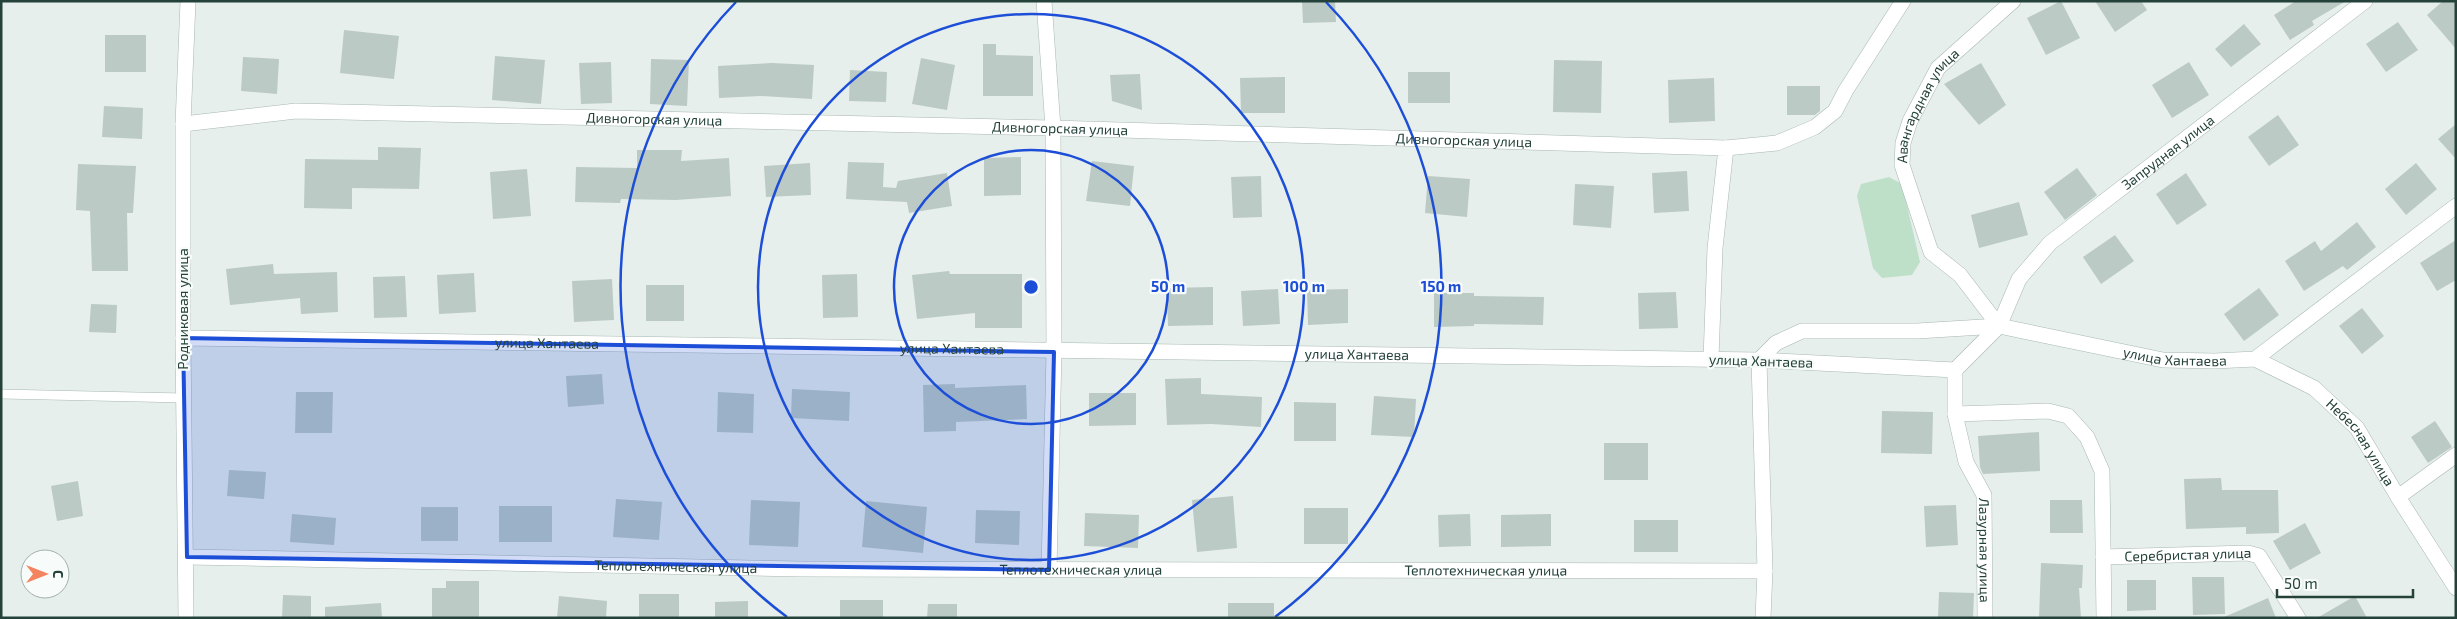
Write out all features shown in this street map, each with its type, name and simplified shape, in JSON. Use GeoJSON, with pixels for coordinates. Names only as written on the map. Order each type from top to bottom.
{"type":"FeatureCollection","features":[{"type":"Feature","properties":{"kind":"street","name":"Родниковая улица"},"geometry":{"type":"LineString","coordinates":[[186,618],[183,124],[188,1]]}},
{"type":"Feature","properties":{"kind":"street"},"geometry":{"type":"LineString","coordinates":[[1044,1],[1053,128],[1054,352],[1049,570]]}},
{"type":"Feature","properties":{"kind":"street","name":"Дивногорская улица"},"geometry":{"type":"LineString","coordinates":[[183,124],[296,111],[1053,128],[1726,148],[1777,143],[1815,127],[1835,111],[1846,90],[1903,1]]}},
{"type":"Feature","properties":{"kind":"street","name":"Авангардная улица"},"geometry":{"type":"LineString","coordinates":[[1999,326],[1960,275],[1931,252],[1902,165],[1903,142],[1910,122],[1938,68],[2013,1]]}},
{"type":"Feature","properties":{"kind":"street","name":"Запрудная улица"},"geometry":{"type":"LineString","coordinates":[[1999,326],[2018,279],[2050,243],[2365,1]]}},
{"type":"Feature","properties":{"kind":"street"},"geometry":{"type":"LineString","coordinates":[[1711,359],[1715,248],[1726,148]]}},
{"type":"Feature","properties":{"kind":"street"},"geometry":{"type":"LineString","coordinates":[[2255,359],[2456,206]]}},
{"type":"Feature","properties":{"kind":"street"},"geometry":{"type":"LineString","coordinates":[[1955,370],[1999,326]]}},
{"type":"Feature","properties":{"kind":"street","name":"улица Хантаева"},"geometry":{"type":"LineString","coordinates":[[1759,360],[1776,343],[1802,331],[1917,331],[1999,326],[2162,360],[2215,361],[2255,359]]}},
{"type":"Feature","properties":{"kind":"street","name":"улица Хантаева"},"geometry":{"type":"LineString","coordinates":[[183,338],[1603,360],[1711,359],[1955,370]]}},
{"type":"Feature","properties":{"kind":"street","name":"Небесная улица"},"geometry":{"type":"LineString","coordinates":[[2255,359],[2314,388],[2357,428],[2398,497],[2456,455]]}},
{"type":"Feature","properties":{"kind":"street"},"geometry":{"type":"LineString","coordinates":[[1759,360],[1764,571],[1763,618]]}},
{"type":"Feature","properties":{"kind":"street","name":"Лазурная улица"},"geometry":{"type":"LineString","coordinates":[[1955,370],[1955,414],[1966,462],[1984,494],[1985,618]]}},
{"type":"Feature","properties":{"kind":"street"},"geometry":{"type":"LineString","coordinates":[[1955,414],[2048,411],[2068,416],[2088,437],[2102,471],[2104,618]]}},
{"type":"Feature","properties":{"kind":"street"},"geometry":{"type":"LineString","coordinates":[[2398,497],[2456,588]]}},
{"type":"Feature","properties":{"kind":"street","name":"Серебристая улица"},"geometry":{"type":"LineString","coordinates":[[2103,557],[2248,553],[2259,556],[2298,618]]}},
{"type":"Feature","properties":{"kind":"street","name":"Теплотехническая улица"},"geometry":{"type":"LineString","coordinates":[[187,558],[790,569],[1764,571]]}},
{"type":"Feature","properties":{"kind":"lane"},"geometry":{"type":"LineString","coordinates":[[1,394],[184,398]]}},
{"type":"Feature","properties":{"kind":"highlighted area"},"geometry":{"type":"Polygon","coordinates":[[[183,338],[1054,352],[1049,570],[187,557],[183,338]]]}},
{"type":"Feature","properties":{"kind":"green space"},"geometry":{"type":"Polygon","coordinates":[[[1889,177],[1902,184],[1920,262],[1912,275],[1882,278],[1873,268],[1857,196],[1861,184],[1889,177]]]}},
{"type":"Feature","properties":{"kind":"building"},"geometry":{"type":"Polygon","coordinates":[[[1302,1],[1335,1],[1336,22],[1303,23],[1302,1]]]}},
{"type":"Feature","properties":{"kind":"building"},"geometry":{"type":"Polygon","coordinates":[[[2061,1],[2080,38],[2046,55],[2027,18],[2061,1]]]}},
{"type":"Feature","properties":{"kind":"building"},"geometry":{"type":"Polygon","coordinates":[[[2095,1],[2141,1],[2147,10],[2115,32],[2095,1]]]}},
{"type":"Feature","properties":{"kind":"building"},"geometry":{"type":"Polygon","coordinates":[[[2296,1],[2346,1],[2312,21],[2314,25],[2290,40],[2274,15],[2296,1]]]}},
{"type":"Feature","properties":{"kind":"building"},"geometry":{"type":"Polygon","coordinates":[[[2443,1],[2456,1],[2456,49],[2427,15],[2443,1]]]}},
{"type":"Feature","properties":{"kind":"building"},"geometry":{"type":"Polygon","coordinates":[[[2398,22],[2418,50],[2386,72],[2366,44],[2398,22]]]}},
{"type":"Feature","properties":{"kind":"building"},"geometry":{"type":"Polygon","coordinates":[[[2244,24],[2261,44],[2231,67],[2215,49],[2244,24]]]}},
{"type":"Feature","properties":{"kind":"building"},"geometry":{"type":"Polygon","coordinates":[[[344,30],[399,36],[394,79],[340,73],[344,30]]]}},
{"type":"Feature","properties":{"kind":"building"},"geometry":{"type":"Polygon","coordinates":[[[105,35],[146,35],[146,72],[105,72],[105,35]]]}},
{"type":"Feature","properties":{"kind":"building"},"geometry":{"type":"Polygon","coordinates":[[[983,44],[996,44],[996,55],[1033,56],[1033,96],[983,96],[983,44]]]}},
{"type":"Feature","properties":{"kind":"building"},"geometry":{"type":"Polygon","coordinates":[[[495,56],[545,60],[541,104],[492,100],[495,56]]]}},
{"type":"Feature","properties":{"kind":"building"},"geometry":{"type":"Polygon","coordinates":[[[243,57],[279,59],[277,94],[241,91],[243,57]]]}},
{"type":"Feature","properties":{"kind":"building"},"geometry":{"type":"Polygon","coordinates":[[[921,58],[955,65],[947,110],[912,104],[921,58]]]}},
{"type":"Feature","properties":{"kind":"building"},"geometry":{"type":"Polygon","coordinates":[[[651,59],[689,60],[687,106],[650,104],[651,59]]]}},
{"type":"Feature","properties":{"kind":"building"},"geometry":{"type":"Polygon","coordinates":[[[1554,60],[1602,61],[1601,113],[1553,112],[1554,60]]]}},
{"type":"Feature","properties":{"kind":"building"},"geometry":{"type":"Polygon","coordinates":[[[611,62],[612,103],[581,104],[579,63],[611,62]]]}},
{"type":"Feature","properties":{"kind":"building"},"geometry":{"type":"Polygon","coordinates":[[[2189,62],[2209,95],[2172,118],[2152,85],[2189,62]]]}},
{"type":"Feature","properties":{"kind":"building"},"geometry":{"type":"Polygon","coordinates":[[[772,63],[814,65],[812,99],[760,96],[719,98],[718,66],[772,63]]]}},
{"type":"Feature","properties":{"kind":"building"},"geometry":{"type":"Polygon","coordinates":[[[1981,63],[2006,105],[1979,125],[1944,84],[1981,63]]]}},
{"type":"Feature","properties":{"kind":"building"},"geometry":{"type":"Polygon","coordinates":[[[850,70],[887,72],[886,102],[849,101],[850,70]]]}},
{"type":"Feature","properties":{"kind":"building"},"geometry":{"type":"Polygon","coordinates":[[[1408,72],[1450,72],[1450,103],[1408,103],[1408,72]]]}},
{"type":"Feature","properties":{"kind":"building"},"geometry":{"type":"Polygon","coordinates":[[[1140,74],[1142,110],[1112,101],[1110,75],[1140,74]]]}},
{"type":"Feature","properties":{"kind":"building"},"geometry":{"type":"Polygon","coordinates":[[[1285,77],[1285,113],[1241,113],[1240,78],[1285,77]]]}},
{"type":"Feature","properties":{"kind":"building"},"geometry":{"type":"Polygon","coordinates":[[[1714,78],[1715,121],[1669,123],[1668,80],[1714,78]]]}},
{"type":"Feature","properties":{"kind":"building"},"geometry":{"type":"Polygon","coordinates":[[[1787,86],[1820,86],[1820,111],[1815,115],[1787,115],[1787,86]]]}},
{"type":"Feature","properties":{"kind":"building"},"geometry":{"type":"Polygon","coordinates":[[[104,106],[143,108],[142,139],[102,137],[104,106]]]}},
{"type":"Feature","properties":{"kind":"building"},"geometry":{"type":"Polygon","coordinates":[[[2278,115],[2299,145],[2269,166],[2248,137],[2278,115]]]}},
{"type":"Feature","properties":{"kind":"building"},"geometry":{"type":"Polygon","coordinates":[[[2456,124],[2456,159],[2438,139],[2456,124]]]}},
{"type":"Feature","properties":{"kind":"building"},"geometry":{"type":"Polygon","coordinates":[[[378,147],[421,148],[419,189],[352,188],[352,209],[304,208],[305,159],[378,160],[378,147]]]}},
{"type":"Feature","properties":{"kind":"building"},"geometry":{"type":"Polygon","coordinates":[[[637,150],[682,150],[681,161],[729,158],[731,196],[676,200],[621,199],[620,203],[575,202],[576,167],[637,168],[637,150]]]}},
{"type":"Feature","properties":{"kind":"building"},"geometry":{"type":"Polygon","coordinates":[[[1021,157],[1021,195],[984,196],[984,158],[1021,157]]]}},
{"type":"Feature","properties":{"kind":"building"},"geometry":{"type":"Polygon","coordinates":[[[1092,161],[1134,166],[1130,206],[1086,201],[1092,161]]]}},
{"type":"Feature","properties":{"kind":"building"},"geometry":{"type":"Polygon","coordinates":[[[848,162],[884,163],[883,187],[896,188],[898,181],[947,173],[952,206],[909,213],[907,202],[846,199],[848,162]]]}},
{"type":"Feature","properties":{"kind":"building"},"geometry":{"type":"Polygon","coordinates":[[[810,163],[811,195],[766,197],[764,166],[810,163]]]}},
{"type":"Feature","properties":{"kind":"building"},"geometry":{"type":"Polygon","coordinates":[[[2416,163],[2437,189],[2406,215],[2385,189],[2416,163]]]}},
{"type":"Feature","properties":{"kind":"building"},"geometry":{"type":"Polygon","coordinates":[[[78,164],[136,166],[133,213],[127,213],[128,271],[92,271],[90,211],[76,210],[78,164]]]}},
{"type":"Feature","properties":{"kind":"building"},"geometry":{"type":"Polygon","coordinates":[[[2077,168],[2097,195],[2065,220],[2044,192],[2077,168]]]}},
{"type":"Feature","properties":{"kind":"building"},"geometry":{"type":"Polygon","coordinates":[[[527,169],[531,216],[493,219],[490,172],[527,169]]]}},
{"type":"Feature","properties":{"kind":"building"},"geometry":{"type":"Polygon","coordinates":[[[1687,171],[1689,211],[1654,213],[1652,173],[1687,171]]]}},
{"type":"Feature","properties":{"kind":"building"},"geometry":{"type":"Polygon","coordinates":[[[2186,173],[2207,205],[2177,225],[2156,194],[2186,173]]]}},
{"type":"Feature","properties":{"kind":"building"},"geometry":{"type":"Polygon","coordinates":[[[1261,176],[1262,217],[1233,218],[1231,177],[1261,176]]]}},
{"type":"Feature","properties":{"kind":"building"},"geometry":{"type":"Polygon","coordinates":[[[1428,176],[1470,179],[1467,217],[1425,213],[1428,176]]]}},
{"type":"Feature","properties":{"kind":"building"},"geometry":{"type":"Polygon","coordinates":[[[1575,184],[1614,186],[1611,228],[1573,225],[1575,184]]]}},
{"type":"Feature","properties":{"kind":"building"},"geometry":{"type":"Polygon","coordinates":[[[2019,202],[2028,235],[1979,248],[1971,215],[2019,202]]]}},
{"type":"Feature","properties":{"kind":"building"},"geometry":{"type":"Polygon","coordinates":[[[2357,222],[2376,247],[2347,270],[2343,266],[2304,291],[2285,261],[2315,241],[2321,251],[2357,222]]]}},
{"type":"Feature","properties":{"kind":"building"},"geometry":{"type":"Polygon","coordinates":[[[2115,235],[2134,261],[2101,284],[2083,257],[2115,235]]]}},
{"type":"Feature","properties":{"kind":"building"},"geometry":{"type":"Polygon","coordinates":[[[2456,240],[2456,280],[2437,291],[2420,263],[2456,240]]]}},
{"type":"Feature","properties":{"kind":"building"},"geometry":{"type":"Polygon","coordinates":[[[273,264],[274,274],[337,272],[338,312],[301,314],[300,298],[230,305],[226,269],[273,264]]]}},
{"type":"Feature","properties":{"kind":"building"},"geometry":{"type":"Polygon","coordinates":[[[949,271],[950,274],[1022,274],[1022,328],[975,328],[975,313],[917,319],[912,275],[949,271]]]}},
{"type":"Feature","properties":{"kind":"building"},"geometry":{"type":"Polygon","coordinates":[[[474,273],[476,312],[439,314],[437,275],[474,273]]]}},
{"type":"Feature","properties":{"kind":"building"},"geometry":{"type":"Polygon","coordinates":[[[857,274],[858,317],[823,318],[822,275],[857,274]]]}},
{"type":"Feature","properties":{"kind":"building"},"geometry":{"type":"Polygon","coordinates":[[[405,276],[407,317],[374,318],[373,277],[405,276]]]}},
{"type":"Feature","properties":{"kind":"building"},"geometry":{"type":"Polygon","coordinates":[[[612,279],[614,320],[574,322],[572,281],[612,279]]]}},
{"type":"Feature","properties":{"kind":"building"},"geometry":{"type":"Polygon","coordinates":[[[646,285],[684,285],[684,321],[646,321],[646,285]]]}},
{"type":"Feature","properties":{"kind":"building"},"geometry":{"type":"Polygon","coordinates":[[[1213,287],[1213,325],[1168,326],[1167,288],[1213,287]]]}},
{"type":"Feature","properties":{"kind":"building"},"geometry":{"type":"Polygon","coordinates":[[[2259,288],[2279,315],[2244,341],[2224,314],[2259,288]]]}},
{"type":"Feature","properties":{"kind":"building"},"geometry":{"type":"Polygon","coordinates":[[[1278,289],[1280,324],[1243,326],[1241,291],[1278,289]]]}},
{"type":"Feature","properties":{"kind":"building"},"geometry":{"type":"Polygon","coordinates":[[[1348,289],[1348,323],[1308,325],[1307,290],[1348,289]]]}},
{"type":"Feature","properties":{"kind":"building"},"geometry":{"type":"Polygon","coordinates":[[[1676,292],[1678,328],[1639,329],[1638,293],[1676,292]]]}},
{"type":"Feature","properties":{"kind":"building"},"geometry":{"type":"Polygon","coordinates":[[[1434,293],[1474,293],[1474,296],[1544,297],[1543,325],[1474,324],[1474,326],[1434,327],[1434,293]]]}},
{"type":"Feature","properties":{"kind":"building"},"geometry":{"type":"Polygon","coordinates":[[[91,304],[117,305],[116,333],[89,332],[91,304]]]}},
{"type":"Feature","properties":{"kind":"building"},"geometry":{"type":"Polygon","coordinates":[[[2362,308],[2384,336],[2362,354],[2339,326],[2362,308]]]}},
{"type":"Feature","properties":{"kind":"building"},"geometry":{"type":"Polygon","coordinates":[[[602,374],[604,404],[568,407],[566,376],[602,374]]]}},
{"type":"Feature","properties":{"kind":"building"},"geometry":{"type":"Polygon","coordinates":[[[1201,378],[1201,394],[1262,397],[1261,427],[1211,424],[1167,425],[1165,379],[1201,378]]]}},
{"type":"Feature","properties":{"kind":"building"},"geometry":{"type":"Polygon","coordinates":[[[955,384],[955,388],[1026,385],[1027,419],[956,422],[956,431],[924,432],[923,385],[955,384]]]}},
{"type":"Feature","properties":{"kind":"building"},"geometry":{"type":"Polygon","coordinates":[[[792,389],[850,392],[849,421],[791,418],[792,389]]]}},
{"type":"Feature","properties":{"kind":"building"},"geometry":{"type":"Polygon","coordinates":[[[296,392],[333,392],[332,433],[295,433],[296,392]]]}},
{"type":"Feature","properties":{"kind":"building"},"geometry":{"type":"Polygon","coordinates":[[[718,392],[754,394],[753,433],[717,432],[718,392]]]}},
{"type":"Feature","properties":{"kind":"building"},"geometry":{"type":"Polygon","coordinates":[[[1089,393],[1136,393],[1136,425],[1089,426],[1089,393]]]}},
{"type":"Feature","properties":{"kind":"building"},"geometry":{"type":"Polygon","coordinates":[[[1374,396],[1416,399],[1414,437],[1371,435],[1374,396]]]}},
{"type":"Feature","properties":{"kind":"building"},"geometry":{"type":"Polygon","coordinates":[[[1294,402],[1336,403],[1336,441],[1294,441],[1294,402]]]}},
{"type":"Feature","properties":{"kind":"building"},"geometry":{"type":"Polygon","coordinates":[[[1882,411],[1933,412],[1932,454],[1881,453],[1882,411]]]}},
{"type":"Feature","properties":{"kind":"building"},"geometry":{"type":"Polygon","coordinates":[[[2435,421],[2452,447],[2428,463],[2411,437],[2435,421]]]}},
{"type":"Feature","properties":{"kind":"building"},"geometry":{"type":"Polygon","coordinates":[[[2039,432],[2040,471],[1983,474],[1980,467],[1978,436],[2039,432]]]}},
{"type":"Feature","properties":{"kind":"building"},"geometry":{"type":"Polygon","coordinates":[[[1604,443],[1648,443],[1648,480],[1604,480],[1604,443]]]}},
{"type":"Feature","properties":{"kind":"building"},"geometry":{"type":"Polygon","coordinates":[[[229,470],[266,472],[264,499],[227,496],[229,470]]]}},
{"type":"Feature","properties":{"kind":"building"},"geometry":{"type":"Polygon","coordinates":[[[2221,478],[2222,490],[2278,490],[2279,533],[2246,534],[2246,527],[2186,529],[2184,479],[2221,478]]]}},
{"type":"Feature","properties":{"kind":"building"},"geometry":{"type":"Polygon","coordinates":[[[78,481],[83,516],[57,521],[51,486],[78,481]]]}},
{"type":"Feature","properties":{"kind":"building"},"geometry":{"type":"Polygon","coordinates":[[[1233,496],[1237,548],[1197,552],[1192,500],[1233,496]]]}},
{"type":"Feature","properties":{"kind":"building"},"geometry":{"type":"Polygon","coordinates":[[[616,499],[662,502],[659,540],[613,537],[616,499]]]}},
{"type":"Feature","properties":{"kind":"building"},"geometry":{"type":"Polygon","coordinates":[[[751,500],[800,502],[798,547],[749,545],[751,500]]]}},
{"type":"Feature","properties":{"kind":"building"},"geometry":{"type":"Polygon","coordinates":[[[2050,500],[2082,500],[2083,533],[2050,533],[2050,500]]]}},
{"type":"Feature","properties":{"kind":"building"},"geometry":{"type":"Polygon","coordinates":[[[866,501],[927,507],[923,553],[862,547],[866,501]]]}},
{"type":"Feature","properties":{"kind":"building"},"geometry":{"type":"Polygon","coordinates":[[[1956,505],[1958,545],[1926,547],[1924,506],[1956,505]]]}},
{"type":"Feature","properties":{"kind":"building"},"geometry":{"type":"Polygon","coordinates":[[[499,506],[552,506],[552,542],[499,542],[499,506]]]}},
{"type":"Feature","properties":{"kind":"building"},"geometry":{"type":"Polygon","coordinates":[[[421,507],[458,507],[458,541],[421,541],[421,507]]]}},
{"type":"Feature","properties":{"kind":"building"},"geometry":{"type":"Polygon","coordinates":[[[1304,508],[1348,508],[1348,544],[1304,544],[1304,508]]]}},
{"type":"Feature","properties":{"kind":"building"},"geometry":{"type":"Polygon","coordinates":[[[976,510],[1020,511],[1019,545],[975,543],[976,510]]]}},
{"type":"Feature","properties":{"kind":"building"},"geometry":{"type":"Polygon","coordinates":[[[1085,513],[1139,515],[1138,548],[1084,546],[1085,513]]]}},
{"type":"Feature","properties":{"kind":"building"},"geometry":{"type":"Polygon","coordinates":[[[292,514],[336,518],[334,545],[290,542],[292,514]]]}},
{"type":"Feature","properties":{"kind":"building"},"geometry":{"type":"Polygon","coordinates":[[[1470,514],[1471,546],[1439,547],[1438,515],[1470,514]]]}},
{"type":"Feature","properties":{"kind":"building"},"geometry":{"type":"Polygon","coordinates":[[[1551,514],[1551,546],[1501,547],[1501,515],[1551,514]]]}},
{"type":"Feature","properties":{"kind":"building"},"geometry":{"type":"Polygon","coordinates":[[[1634,520],[1678,520],[1678,552],[1634,552],[1634,520]]]}},
{"type":"Feature","properties":{"kind":"building"},"geometry":{"type":"Polygon","coordinates":[[[2305,523],[2321,553],[2290,570],[2273,541],[2305,523]]]}},
{"type":"Feature","properties":{"kind":"building"},"geometry":{"type":"Polygon","coordinates":[[[2041,563],[2083,565],[2082,588],[2079,588],[2081,618],[2039,618],[2041,563]]]}},
{"type":"Feature","properties":{"kind":"building"},"geometry":{"type":"Polygon","coordinates":[[[2192,577],[2224,577],[2225,614],[2193,615],[2192,577]]]}},
{"type":"Feature","properties":{"kind":"building"},"geometry":{"type":"Polygon","coordinates":[[[2127,580],[2156,580],[2156,610],[2127,611],[2127,580]]]}},
{"type":"Feature","properties":{"kind":"building"},"geometry":{"type":"Polygon","coordinates":[[[446,581],[479,581],[479,618],[432,618],[432,588],[446,588],[446,581]]]}},
{"type":"Feature","properties":{"kind":"building"},"geometry":{"type":"Polygon","coordinates":[[[1939,592],[1974,593],[1973,618],[1938,618],[1939,592]]]}},
{"type":"Feature","properties":{"kind":"building"},"geometry":{"type":"Polygon","coordinates":[[[639,594],[679,594],[679,618],[639,618],[639,594]]]}},
{"type":"Feature","properties":{"kind":"building"},"geometry":{"type":"Polygon","coordinates":[[[283,595],[311,596],[311,618],[282,618],[283,595]]]}},
{"type":"Feature","properties":{"kind":"building"},"geometry":{"type":"Polygon","coordinates":[[[559,596],[607,601],[606,618],[557,618],[559,596]]]}},
{"type":"Feature","properties":{"kind":"building"},"geometry":{"type":"Polygon","coordinates":[[[2355,596],[2367,618],[2317,618],[2355,596]]]}},
{"type":"Feature","properties":{"kind":"building"},"geometry":{"type":"Polygon","coordinates":[[[2268,598],[2276,618],[2222,618],[2268,598]]]}},
{"type":"Feature","properties":{"kind":"building"},"geometry":{"type":"Polygon","coordinates":[[[840,600],[883,600],[883,618],[840,618],[840,600]]]}},
{"type":"Feature","properties":{"kind":"building"},"geometry":{"type":"Polygon","coordinates":[[[748,601],[748,618],[715,618],[715,602],[748,601]]]}},
{"type":"Feature","properties":{"kind":"building"},"geometry":{"type":"Polygon","coordinates":[[[381,603],[382,618],[325,618],[325,607],[381,603]]]}},
{"type":"Feature","properties":{"kind":"building"},"geometry":{"type":"Polygon","coordinates":[[[1228,603],[1274,603],[1274,618],[1228,618],[1228,603]]]}},
{"type":"Feature","properties":{"kind":"building"},"geometry":{"type":"Polygon","coordinates":[[[928,604],[957,604],[957,618],[927,618],[928,604]]]}}]}
